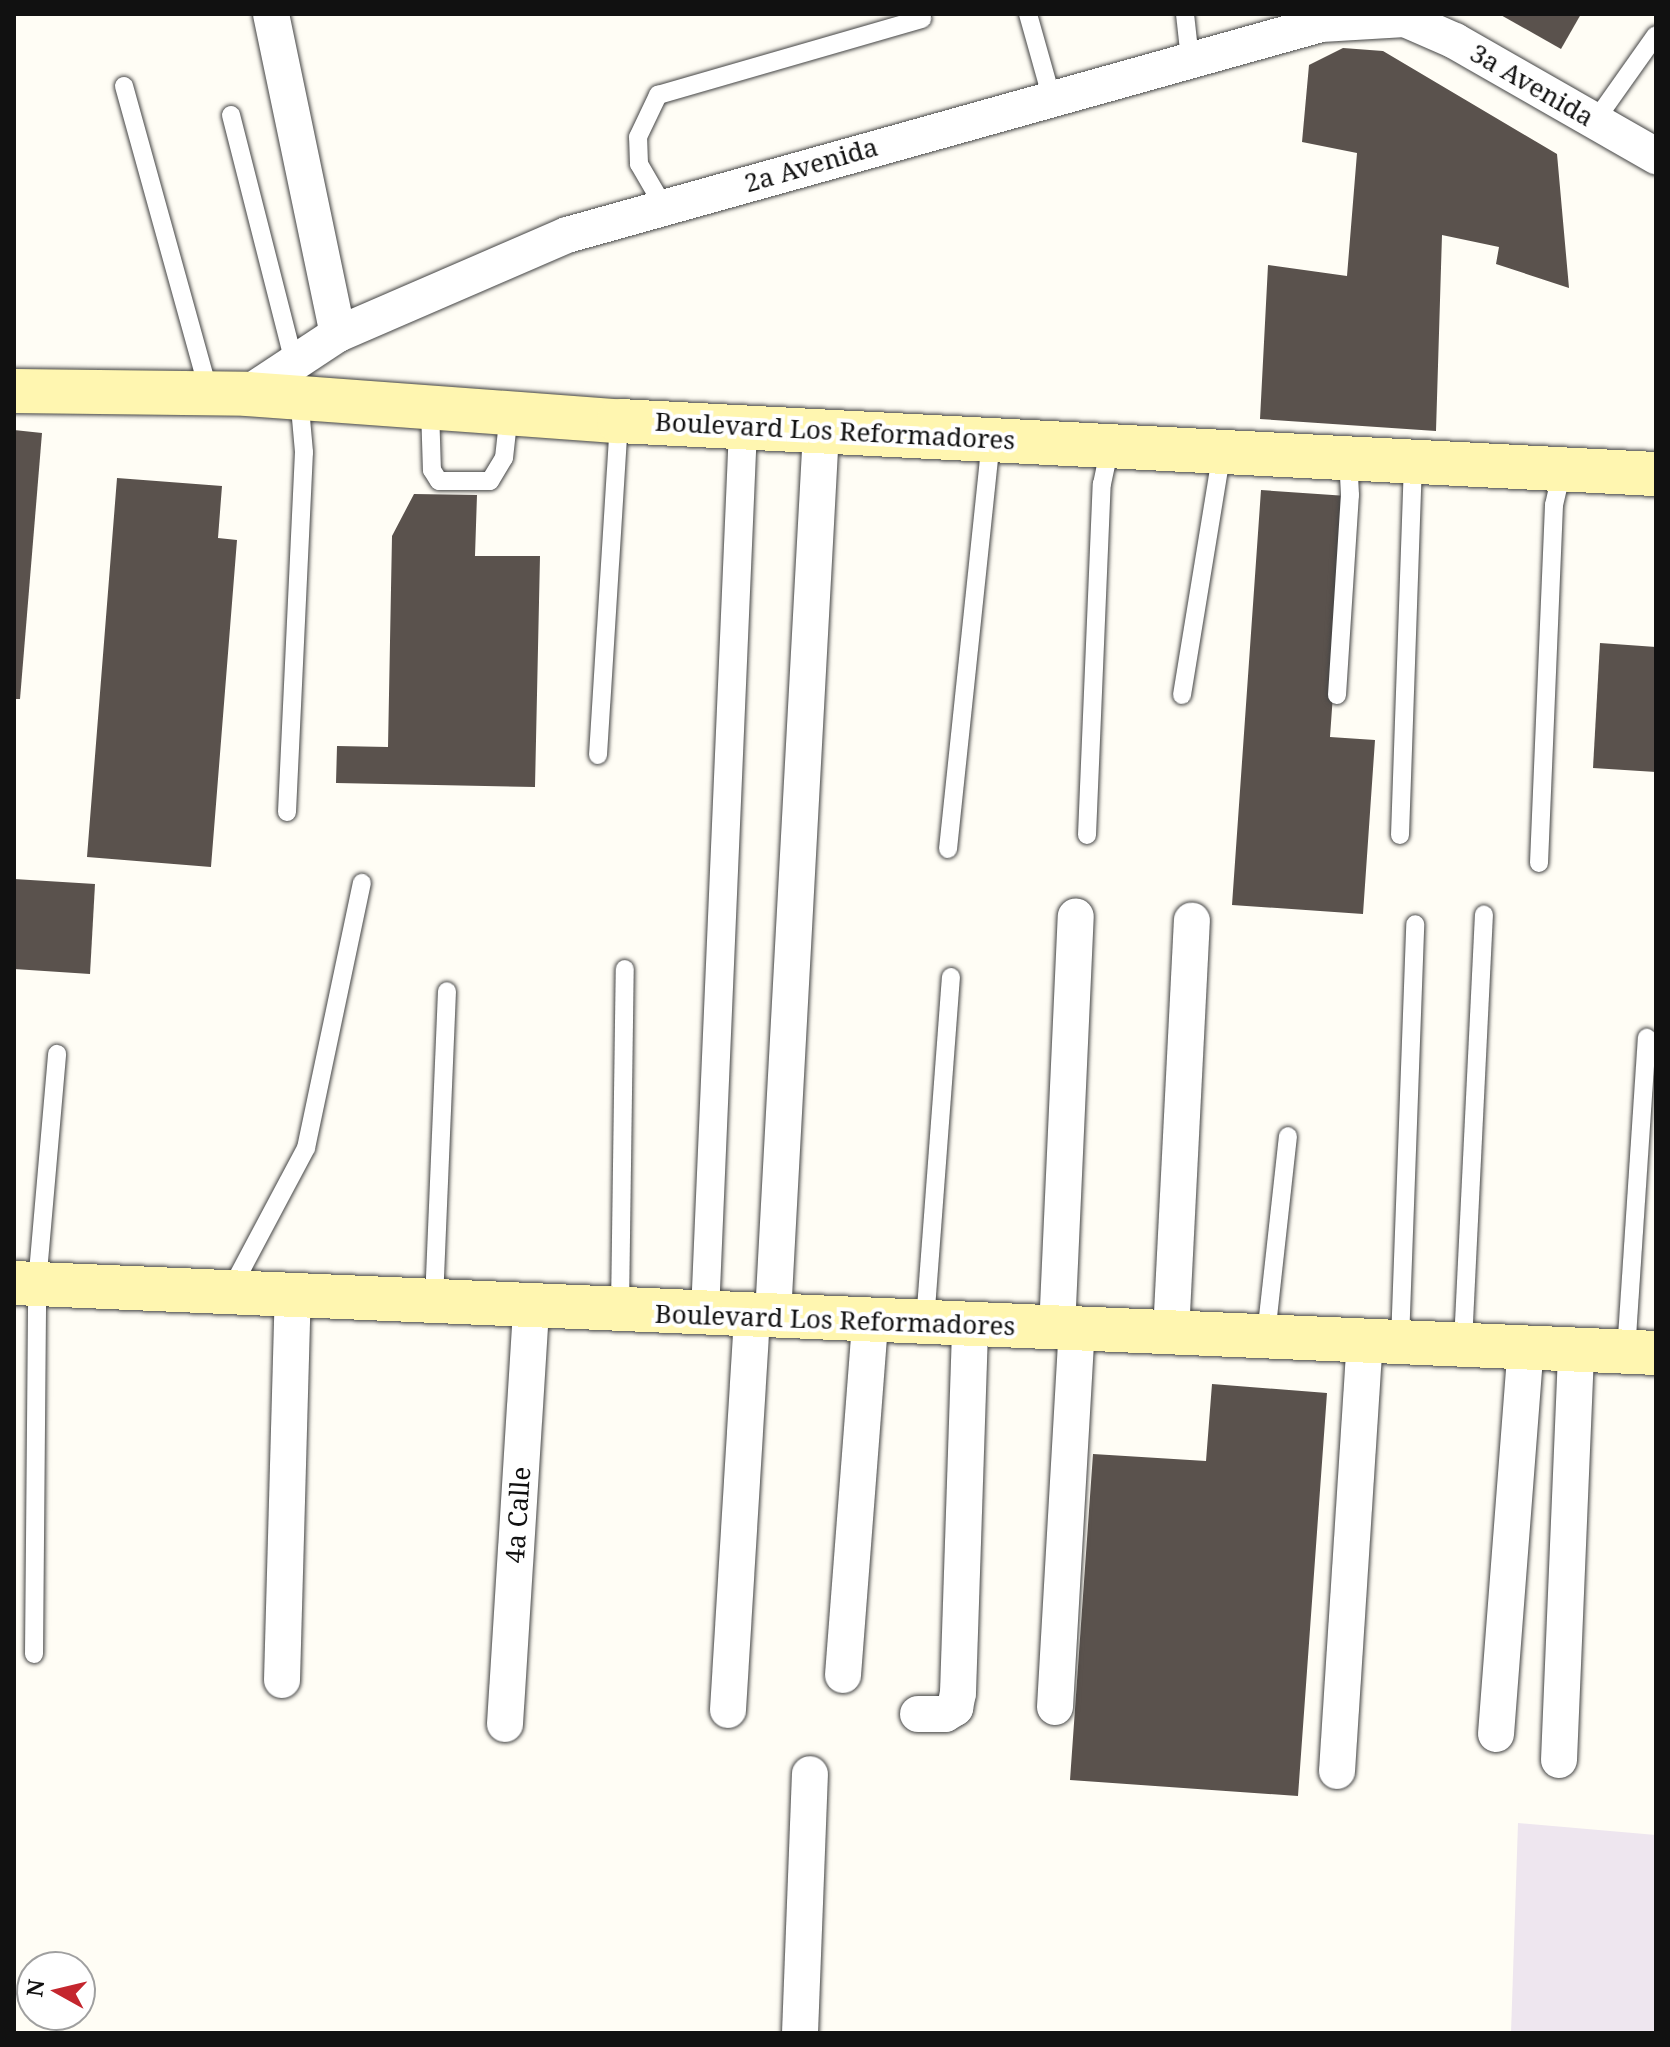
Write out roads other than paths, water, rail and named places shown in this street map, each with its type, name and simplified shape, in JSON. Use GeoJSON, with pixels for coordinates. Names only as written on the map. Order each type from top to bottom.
{"type":"FeatureCollection","features":[{"type":"Feature","properties":{"kind":"main road","name":"Boulevard Los Reformadores"},"geometry":{"type":"LineString","coordinates":[[14,391],[228,393],[297,381],[430,408],[619,421],[1656,474]]}},
{"type":"Feature","properties":{"kind":"main road","name":"Boulevard Los Reformadores"},"geometry":{"type":"LineString","coordinates":[[26,1283],[230,1291],[434,1304],[1641,1352]]}},
{"type":"Feature","properties":{"kind":"street"},"geometry":{"type":"LineString","coordinates":[[271,14],[338,334]]}},
{"type":"Feature","properties":{"kind":"street","name":"2a Avenida"},"geometry":{"type":"LineString","coordinates":[[297,381],[338,334],[567,235],[1190,59],[1320,19],[1405,19]]}},
{"type":"Feature","properties":{"kind":"street","name":"3a Avenida"},"geometry":{"type":"LineString","coordinates":[[1405,19],[1455,41],[1656,156]]}},
{"type":"Feature","properties":{"kind":"street"},"geometry":{"type":"LineString","coordinates":[[705,1313],[743,427]]}},
{"type":"Feature","properties":{"kind":"street"},"geometry":{"type":"LineString","coordinates":[[728,1710],[762,1315],[821,431]]}},
{"type":"Feature","properties":{"kind":"street"},"geometry":{"type":"LineString","coordinates":[[1055,1707],[1076,916]]}},
{"type":"Feature","properties":{"kind":"street"},"geometry":{"type":"LineString","coordinates":[[1171,1333],[1192,921]]}},
{"type":"Feature","properties":{"kind":"street"},"geometry":{"type":"LineString","coordinates":[[282,1680],[293,1296]]}},
{"type":"Feature","properties":{"kind":"street","name":"4a Calle"},"geometry":{"type":"LineString","coordinates":[[505,1724],[531,1307]]}},
{"type":"Feature","properties":{"kind":"street"},"geometry":{"type":"LineString","coordinates":[[843,1675],[870,1321]]}},
{"type":"Feature","properties":{"kind":"street"},"geometry":{"type":"LineString","coordinates":[[918,1714],[945,1714],[955,1708],[958,1693],[970,1326]]}},
{"type":"Feature","properties":{"kind":"street"},"geometry":{"type":"LineString","coordinates":[[1337,1771],[1382,1340]]}},
{"type":"Feature","properties":{"kind":"street"},"geometry":{"type":"LineString","coordinates":[[1496,1734],[1526,1346]]}},
{"type":"Feature","properties":{"kind":"street"},"geometry":{"type":"LineString","coordinates":[[1559,1760],[1576,1349]]}},
{"type":"Feature","properties":{"kind":"street"},"geometry":{"type":"LineString","coordinates":[[800,2033],[810,1774]]}},
{"type":"Feature","properties":{"kind":"lane"},"geometry":{"type":"LineString","coordinates":[[1028,14],[1051,96]]}},
{"type":"Feature","properties":{"kind":"lane"},"geometry":{"type":"LineString","coordinates":[[1185,14],[1190,59]]}},
{"type":"Feature","properties":{"kind":"lane"},"geometry":{"type":"LineString","coordinates":[[664,207],[639,164],[638,137],[658,95],[922,19]]}},
{"type":"Feature","properties":{"kind":"lane"},"geometry":{"type":"LineString","coordinates":[[1595,121],[1656,35]]}},
{"type":"Feature","properties":{"kind":"lane"},"geometry":{"type":"LineString","coordinates":[[124,86],[228,393]]}},
{"type":"Feature","properties":{"kind":"lane"},"geometry":{"type":"LineString","coordinates":[[231,115],[297,381],[304,452],[287,812]]}},
{"type":"Feature","properties":{"kind":"lane"},"geometry":{"type":"LineString","coordinates":[[430,408],[432,470],[439,481],[490,481],[504,458],[509,413]]}},
{"type":"Feature","properties":{"kind":"lane"},"geometry":{"type":"LineString","coordinates":[[598,755],[619,421]]}},
{"type":"Feature","properties":{"kind":"lane"},"geometry":{"type":"LineString","coordinates":[[948,849],[991,439]]}},
{"type":"Feature","properties":{"kind":"lane"},"geometry":{"type":"LineString","coordinates":[[1087,835],[1102,484],[1110,445]]}},
{"type":"Feature","properties":{"kind":"lane"},"geometry":{"type":"LineString","coordinates":[[1182,695],[1222,451]]}},
{"type":"Feature","properties":{"kind":"lane"},"geometry":{"type":"LineString","coordinates":[[1337,695],[1350,495],[1348,457]]}},
{"type":"Feature","properties":{"kind":"lane"},"geometry":{"type":"LineString","coordinates":[[1400,835],[1413,460]]}},
{"type":"Feature","properties":{"kind":"lane"},"geometry":{"type":"LineString","coordinates":[[1539,863],[1554,505],[1562,469]]}},
{"type":"Feature","properties":{"kind":"lane"},"geometry":{"type":"LineString","coordinates":[[230,1291],[306,1148],[362,883]]}},
{"type":"Feature","properties":{"kind":"lane"},"geometry":{"type":"LineString","coordinates":[[1463,1343],[1484,915]]}},
{"type":"Feature","properties":{"kind":"lane"},"geometry":{"type":"LineString","coordinates":[[1382,1340],[1415,924]]}},
{"type":"Feature","properties":{"kind":"lane"},"geometry":{"type":"LineString","coordinates":[[620,1311],[625,969]]}},
{"type":"Feature","properties":{"kind":"lane"},"geometry":{"type":"LineString","coordinates":[[925,1323],[951,977]]}},
{"type":"Feature","properties":{"kind":"lane"},"geometry":{"type":"LineString","coordinates":[[434,1304],[447,991]]}},
{"type":"Feature","properties":{"kind":"lane"},"geometry":{"type":"LineString","coordinates":[[1641,1352],[1647,1038]]}},
{"type":"Feature","properties":{"kind":"lane"},"geometry":{"type":"LineString","coordinates":[[34,1654],[26,1283],[57,1054]]}},
{"type":"Feature","properties":{"kind":"lane"},"geometry":{"type":"LineString","coordinates":[[1266,1335],[1288,1136]]}}]}
